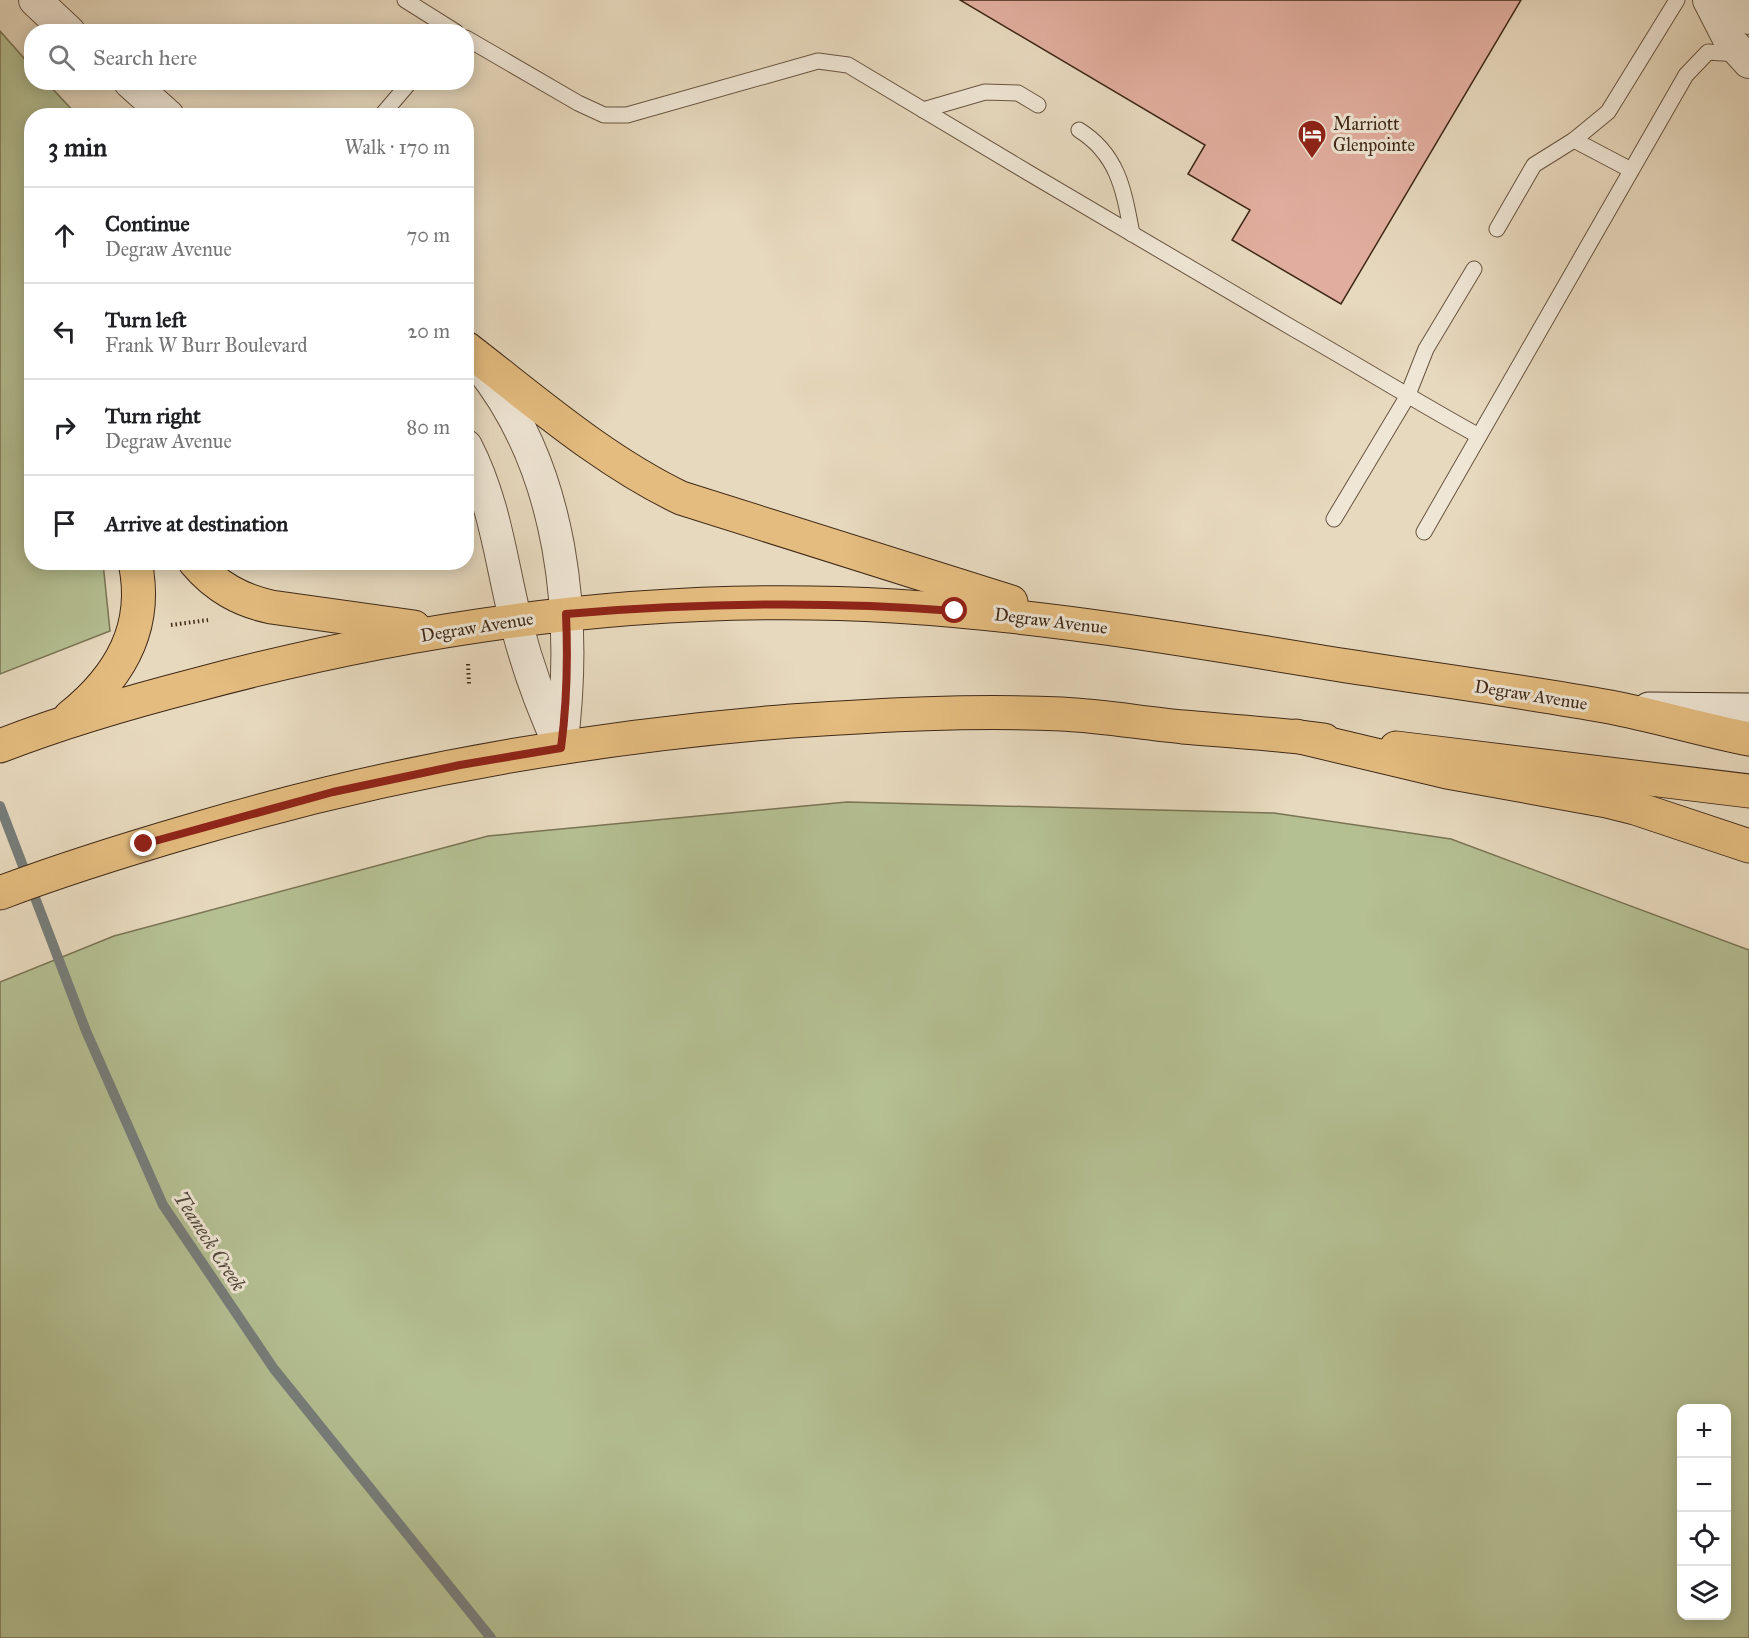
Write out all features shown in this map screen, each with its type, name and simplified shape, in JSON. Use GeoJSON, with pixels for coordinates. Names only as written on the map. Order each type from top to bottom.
{"type":"FeatureCollection","features":[{"type":"Feature","properties":{"kind":"main road"},"geometry":{"type":"LineString","coordinates":[[474,355],[605,454],[654,485],[681,498],[1084,624]]}},
{"type":"Feature","properties":{"kind":"main road"},"geometry":{"type":"LineString","coordinates":[[60,724],[86,704],[105,684],[128,649],[138,614],[139,594],[136,570]]}},
{"type":"Feature","properties":{"kind":"main road"},"geometry":{"type":"LineString","coordinates":[[202,570],[222,588],[254,603],[446,631]]}},
{"type":"Feature","properties":{"kind":"main road","name":"Degraw Avenue"},"geometry":{"type":"LineString","coordinates":[[9,742],[127,703],[254,669],[382,641],[566,614],[658,608],[824,604],[1021,616],[1084,624],[1613,708],[1749,739]]}},
{"type":"Feature","properties":{"kind":"main road"},"geometry":{"type":"LineString","coordinates":[[1613,708],[1749,710]]}},
{"type":"Feature","properties":{"kind":"main road"},"geometry":{"type":"LineString","coordinates":[[0,893],[181,833],[333,792],[460,765],[625,738],[735,726],[932,714],[1065,714],[1296,736],[1749,791]]}},
{"type":"Feature","properties":{"kind":"main road"},"geometry":{"type":"LineString","coordinates":[[1296,736],[1447,772],[1607,801],[1749,846]]}},
{"type":"Feature","properties":{"kind":"street"},"geometry":{"type":"LineString","coordinates":[[35,0],[60,24]]}},
{"type":"Feature","properties":{"kind":"street"},"geometry":{"type":"LineString","coordinates":[[1709,0],[1730,41],[1745,58]]}},
{"type":"Feature","properties":{"kind":"street"},"geometry":{"type":"LineString","coordinates":[[1717,0],[1749,18]]}},
{"type":"Feature","properties":{"kind":"street"},"geometry":{"type":"LineString","coordinates":[[139,90],[159,108]]}},
{"type":"Feature","properties":{"kind":"street"},"geometry":{"type":"LineString","coordinates":[[474,359],[496,386],[529,446],[540,476],[558,548],[566,614],[567,657],[566,707],[561,748]]}},
{"type":"Feature","properties":{"kind":"street"},"geometry":{"type":"LineString","coordinates":[[474,461],[491,509],[531,676],[561,748]]}},
{"type":"Feature","properties":{"kind":"lane"},"geometry":{"type":"LineString","coordinates":[[405,0],[444,24]]}},
{"type":"Feature","properties":{"kind":"lane"},"geometry":{"type":"LineString","coordinates":[[1497,229],[1534,165],[1575,140],[1608,112],[1677,0]]}},
{"type":"Feature","properties":{"kind":"lane"},"geometry":{"type":"LineString","coordinates":[[474,42],[578,104],[604,115],[627,115],[818,61],[848,64],[1132,234],[1479,436]]}},
{"type":"Feature","properties":{"kind":"lane"},"geometry":{"type":"LineString","coordinates":[[1424,532],[1686,75],[1708,51],[1745,58]]}},
{"type":"Feature","properties":{"kind":"lane"},"geometry":{"type":"LineString","coordinates":[[388,108],[403,90]]}},
{"type":"Feature","properties":{"kind":"lane"},"geometry":{"type":"LineString","coordinates":[[923,110],[985,92],[1018,93],[1038,105]]}},
{"type":"Feature","properties":{"kind":"lane"},"geometry":{"type":"LineString","coordinates":[[1079,130],[1093,139],[1118,172],[1132,234]]}},
{"type":"Feature","properties":{"kind":"lane"},"geometry":{"type":"LineString","coordinates":[[1575,140],[1631,170]]}},
{"type":"Feature","properties":{"kind":"lane"},"geometry":{"type":"LineString","coordinates":[[1334,519],[1407,396],[1426,349],[1474,269]]}},
{"type":"Feature","properties":{"kind":"path"},"geometry":{"type":"LineString","coordinates":[[166,626],[206,621],[212,616]]}},
{"type":"Feature","properties":{"kind":"path"},"geometry":{"type":"LineString","coordinates":[[468,660],[469,684]]}},
{"type":"Feature","properties":{"kind":"green space"},"geometry":{"type":"Polygon","coordinates":[[[0,31],[24,58],[24,90],[54,90],[70,108],[24,108],[24,570],[104,570],[110,631],[0,674],[0,31]]]}},
{"type":"Feature","properties":{"kind":"green space"},"geometry":{"type":"Polygon","coordinates":[[[847,802],[1274,813],[1451,839],[1749,950],[1749,1638],[0,1638],[0,982],[114,936],[488,836],[847,802]]]}},
{"type":"Feature","properties":{"kind":"building","name":"Marriott Glenpointe"},"geometry":{"type":"Polygon","coordinates":[[[960,0],[1521,0],[1341,304],[1232,240],[1250,210],[1188,174],[1205,145],[960,0]]]}},
{"type":"Feature","properties":{"kind":"waterway","name":"Teaneck Creek"},"geometry":{"type":"LineString","coordinates":[[0,806],[86,1031],[163,1205],[274,1369],[491,1638]]}},
{"type":"Feature","properties":{"kind":"place","name":"Marriott Glenpointe"},"geometry":{"type":"Point","coordinates":[1312,160]}},
{"type":"Feature","properties":{"kind":"route"},"geometry":{"type":"LineString","coordinates":[[144,844],[333,792],[460,765],[561,748],[566,707],[566,614],[765,604],[891,606],[955,611]]}}]}
